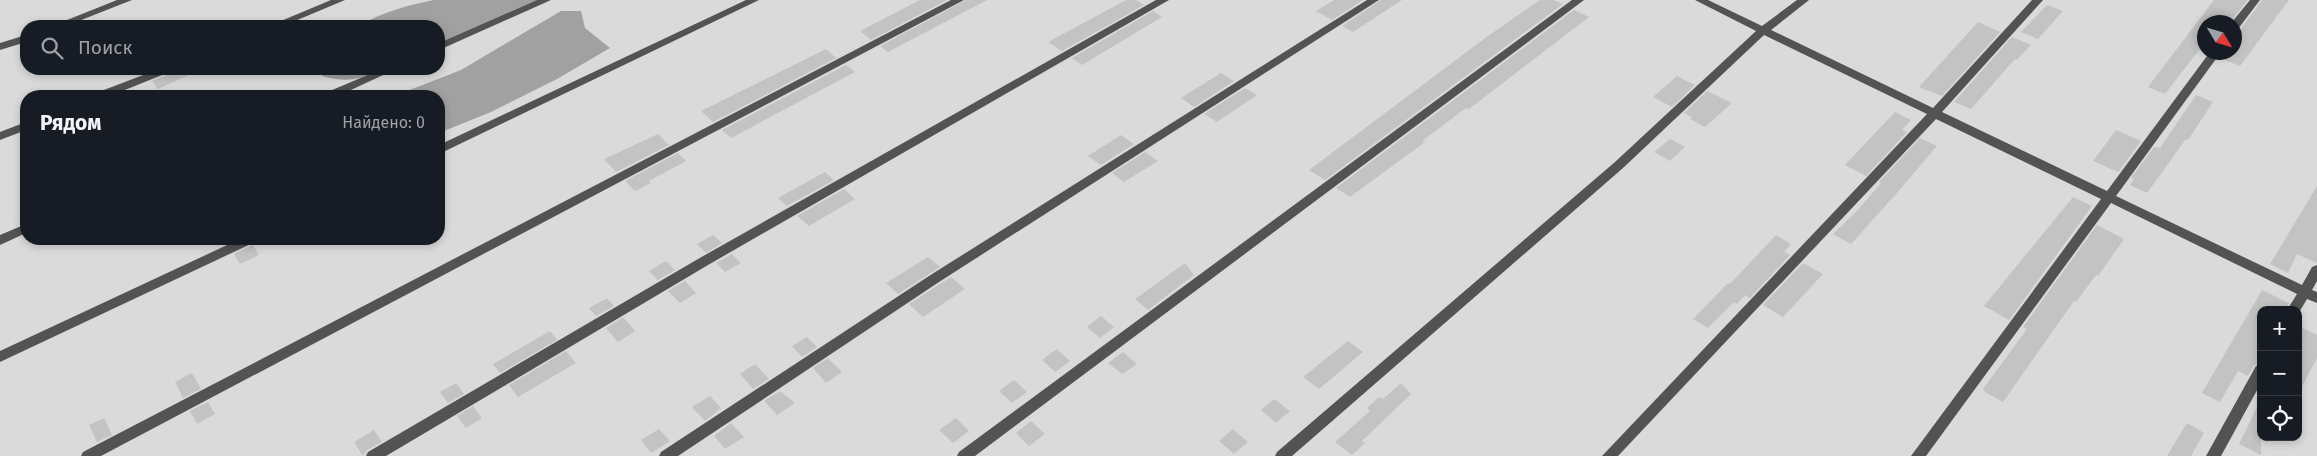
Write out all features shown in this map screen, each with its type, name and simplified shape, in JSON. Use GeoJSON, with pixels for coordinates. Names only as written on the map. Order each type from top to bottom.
{"type":"FeatureCollection","features":[{"type":"Feature","properties":{"kind":"street"},"geometry":{"type":"LineString","coordinates":[[73,20],[127,0]]}},
{"type":"Feature","properties":{"kind":"street"},"geometry":{"type":"LineString","coordinates":[[289,20],[340,0]]}},
{"type":"Feature","properties":{"kind":"street"},"geometry":{"type":"LineString","coordinates":[[445,44],[546,0]]}},
{"type":"Feature","properties":{"kind":"street"},"geometry":{"type":"LineString","coordinates":[[445,147],[754,0]]}},
{"type":"Feature","properties":{"kind":"street"},"geometry":{"type":"LineString","coordinates":[[88,456],[959,0]]}},
{"type":"Feature","properties":{"kind":"street"},"geometry":{"type":"LineString","coordinates":[[373,456],[703,262],[1164,0]]}},
{"type":"Feature","properties":{"kind":"street"},"geometry":{"type":"LineString","coordinates":[[666,456],[934,279],[1374,0]]}},
{"type":"Feature","properties":{"kind":"street"},"geometry":{"type":"LineString","coordinates":[[964,456],[1579,0]]}},
{"type":"Feature","properties":{"kind":"street"},"geometry":{"type":"LineString","coordinates":[[1700,0],[2317,298]]}},
{"type":"Feature","properties":{"kind":"street"},"geometry":{"type":"LineString","coordinates":[[1282,456],[1619,164],[1763,30],[1804,0]]}},
{"type":"Feature","properties":{"kind":"street"},"geometry":{"type":"LineString","coordinates":[[1609,456],[1935,113],[2013,25],[2038,0]]}},
{"type":"Feature","properties":{"kind":"street"},"geometry":{"type":"LineString","coordinates":[[2242,17],[2255,0]]}},
{"type":"Feature","properties":{"kind":"street"},"geometry":{"type":"LineString","coordinates":[[0,47],[20,40]]}},
{"type":"Feature","properties":{"kind":"street"},"geometry":{"type":"LineString","coordinates":[[1918,456],[2210,60]]}},
{"type":"Feature","properties":{"kind":"street"},"geometry":{"type":"LineString","coordinates":[[115,90],[153,75]]}},
{"type":"Feature","properties":{"kind":"street"},"geometry":{"type":"LineString","coordinates":[[343,90],[377,75]]}},
{"type":"Feature","properties":{"kind":"street"},"geometry":{"type":"LineString","coordinates":[[0,136],[20,128]]}},
{"type":"Feature","properties":{"kind":"street"},"geometry":{"type":"LineString","coordinates":[[0,240],[20,231]]}},
{"type":"Feature","properties":{"kind":"street"},"geometry":{"type":"LineString","coordinates":[[0,357],[238,245]]}},
{"type":"Feature","properties":{"kind":"street"},"geometry":{"type":"LineString","coordinates":[[2296,306],[2317,270]]}},
{"type":"Feature","properties":{"kind":"street"},"geometry":{"type":"LineString","coordinates":[[2213,456],[2257,377]]}},
{"type":"Feature","properties":{"kind":"shaded area"},"geometry":{"type":"Polygon","coordinates":[[[0,0],[2317,0],[2317,456],[0,456],[0,0]]]}},
{"type":"Feature","properties":{"kind":"shaded area"},"geometry":{"type":"Polygon","coordinates":[[[434,0],[537,0],[445,40],[445,20],[371,20],[415,4],[434,0]]]}},
{"type":"Feature","properties":{"kind":"shaded area"},"geometry":{"type":"Polygon","coordinates":[[[561,11],[581,11],[585,28],[610,48],[557,79],[491,112],[445,131],[445,90],[409,90],[461,70],[561,11]]]}},
{"type":"Feature","properties":{"kind":"shaded area"},"geometry":{"type":"Polygon","coordinates":[[[322,75],[368,75],[346,80],[322,75]]]}},
{"type":"Feature","properties":{"kind":"building"},"geometry":{"type":"Polygon","coordinates":[[[920,0],[947,0],[871,40],[860,31],[920,0]]]}},
{"type":"Feature","properties":{"kind":"building"},"geometry":{"type":"Polygon","coordinates":[[[966,0],[987,0],[888,52],[880,46],[966,0]]]}},
{"type":"Feature","properties":{"kind":"building"},"geometry":{"type":"Polygon","coordinates":[[[1126,0],[1136,0],[1144,5],[1062,51],[1048,42],[1126,0]]]}},
{"type":"Feature","properties":{"kind":"building"},"geometry":{"type":"Polygon","coordinates":[[[1334,0],[1363,0],[1332,20],[1316,11],[1334,0]]]}},
{"type":"Feature","properties":{"kind":"building"},"geometry":{"type":"Polygon","coordinates":[[[1381,0],[1402,0],[1353,32],[1342,26],[1381,0]]]}},
{"type":"Feature","properties":{"kind":"building"},"geometry":{"type":"Polygon","coordinates":[[[1540,0],[1554,0],[1563,4],[1325,180],[1309,170],[1488,36],[1540,0]]]}},
{"type":"Feature","properties":{"kind":"building"},"geometry":{"type":"Polygon","coordinates":[[[2214,0],[2248,0],[2236,15],[2203,15],[2214,0]]]}},
{"type":"Feature","properties":{"kind":"building"},"geometry":{"type":"Polygon","coordinates":[[[2262,0],[2289,0],[2240,66],[2224,60],[2242,60],[2242,27],[2262,0]]]}},
{"type":"Feature","properties":{"kind":"building"},"geometry":{"type":"Polygon","coordinates":[[[2047,5],[2063,11],[2038,39],[2021,32],[2047,5]]]}},
{"type":"Feature","properties":{"kind":"building"},"geometry":{"type":"Polygon","coordinates":[[[1574,10],[1589,17],[1350,197],[1336,188],[1574,10]]]}},
{"type":"Feature","properties":{"kind":"building"},"geometry":{"type":"Polygon","coordinates":[[[1153,11],[1162,17],[1082,65],[1072,58],[1153,11]]]}},
{"type":"Feature","properties":{"kind":"building"},"geometry":{"type":"Polygon","coordinates":[[[1978,22],[2000,32],[1942,96],[1919,87],[1978,22]]]}},
{"type":"Feature","properties":{"kind":"building"},"geometry":{"type":"Polygon","coordinates":[[[2197,22],[2197,53],[2165,94],[2148,87],[2197,22]]]}},
{"type":"Feature","properties":{"kind":"building"},"geometry":{"type":"Polygon","coordinates":[[[2012,37],[2031,45],[2017,60],[2015,59],[1971,109],[1954,102],[2012,37]]]}},
{"type":"Feature","properties":{"kind":"building"},"geometry":{"type":"Polygon","coordinates":[[[826,49],[836,58],[713,122],[701,111],[826,49]]]}},
{"type":"Feature","properties":{"kind":"building"},"geometry":{"type":"Polygon","coordinates":[[[846,65],[855,72],[731,138],[722,130],[846,65]]]}},
{"type":"Feature","properties":{"kind":"building"},"geometry":{"type":"Polygon","coordinates":[[[1221,73],[1234,81],[1194,107],[1181,98],[1221,73]]]}},
{"type":"Feature","properties":{"kind":"building"},"geometry":{"type":"Polygon","coordinates":[[[168,75],[189,75],[158,89],[152,81],[168,75]]]}},
{"type":"Feature","properties":{"kind":"building"},"geometry":{"type":"Polygon","coordinates":[[[1677,76],[1695,85],[1672,107],[1653,97],[1677,76]]]}},
{"type":"Feature","properties":{"kind":"building"},"geometry":{"type":"Polygon","coordinates":[[[1245,88],[1257,95],[1217,122],[1204,114],[1245,88]]]}},
{"type":"Feature","properties":{"kind":"building"},"geometry":{"type":"Polygon","coordinates":[[[1707,91],[1732,103],[1705,127],[1690,119],[1692,117],[1684,113],[1707,91]]]}},
{"type":"Feature","properties":{"kind":"building"},"geometry":{"type":"Polygon","coordinates":[[[2196,95],[2213,102],[2188,140],[2186,139],[2147,193],[2130,185],[2134,179],[2131,178],[2154,147],[2160,148],[2196,95]]]}},
{"type":"Feature","properties":{"kind":"building"},"geometry":{"type":"Polygon","coordinates":[[[1895,112],[1911,120],[1902,130],[1907,132],[1866,176],[1845,165],[1895,112]]]}},
{"type":"Feature","properties":{"kind":"building"},"geometry":{"type":"Polygon","coordinates":[[[2116,130],[2141,141],[2118,172],[2093,161],[2116,130]]]}},
{"type":"Feature","properties":{"kind":"building"},"geometry":{"type":"Polygon","coordinates":[[[658,134],[669,145],[616,172],[604,159],[658,134]]]}},
{"type":"Feature","properties":{"kind":"building"},"geometry":{"type":"Polygon","coordinates":[[[1121,135],[1134,144],[1101,165],[1088,156],[1121,135]]]}},
{"type":"Feature","properties":{"kind":"building"},"geometry":{"type":"Polygon","coordinates":[[[1920,138],[1937,146],[1851,244],[1833,234],[1858,210],[1881,183],[1879,182],[1920,138]]]}},
{"type":"Feature","properties":{"kind":"building"},"geometry":{"type":"Polygon","coordinates":[[[1670,139],[1685,147],[1670,161],[1654,152],[1670,139]]]}},
{"type":"Feature","properties":{"kind":"building"},"geometry":{"type":"Polygon","coordinates":[[[1145,152],[1158,161],[1124,182],[1112,173],[1145,152]]]}},
{"type":"Feature","properties":{"kind":"building"},"geometry":{"type":"Polygon","coordinates":[[[678,153],[686,161],[649,181],[651,183],[635,191],[625,181],[678,153]]]}},
{"type":"Feature","properties":{"kind":"building"},"geometry":{"type":"Polygon","coordinates":[[[825,172],[834,180],[787,206],[778,198],[825,172]]]}},
{"type":"Feature","properties":{"kind":"building"},"geometry":{"type":"Polygon","coordinates":[[[2317,186],[2317,263],[2297,254],[2288,273],[2270,264],[2317,186]]]}},
{"type":"Feature","properties":{"kind":"building"},"geometry":{"type":"Polygon","coordinates":[[[844,189],[855,199],[809,226],[797,216],[844,189]]]}},
{"type":"Feature","properties":{"kind":"building"},"geometry":{"type":"Polygon","coordinates":[[[2073,197],[2092,206],[2009,320],[1984,306],[2073,197]]]}},
{"type":"Feature","properties":{"kind":"building"},"geometry":{"type":"Polygon","coordinates":[[[2097,225],[2124,239],[2098,276],[2096,275],[2076,302],[2074,301],[2003,402],[1985,392],[1983,389],[2027,329],[2023,327],[2097,225]]]}},
{"type":"Feature","properties":{"kind":"building"},"geometry":{"type":"Polygon","coordinates":[[[713,235],[722,243],[706,253],[697,244],[713,235]]]}},
{"type":"Feature","properties":{"kind":"building"},"geometry":{"type":"Polygon","coordinates":[[[1776,235],[1791,244],[1784,252],[1790,255],[1750,298],[1745,295],[1737,304],[1734,302],[1708,328],[1693,319],[1728,283],[1730,284],[1776,235]]]}},
{"type":"Feature","properties":{"kind":"building"},"geometry":{"type":"Polygon","coordinates":[[[253,245],[259,255],[240,264],[234,254],[253,245]]]}},
{"type":"Feature","properties":{"kind":"building"},"geometry":{"type":"Polygon","coordinates":[[[732,254],[741,263],[725,272],[716,263],[732,254]]]}},
{"type":"Feature","properties":{"kind":"building"},"geometry":{"type":"Polygon","coordinates":[[[928,257],[940,267],[898,294],[886,283],[928,257]]]}},
{"type":"Feature","properties":{"kind":"building"},"geometry":{"type":"Polygon","coordinates":[[[666,261],[675,270],[658,280],[649,271],[666,261]]]}},
{"type":"Feature","properties":{"kind":"building"},"geometry":{"type":"Polygon","coordinates":[[[1185,263],[1194,275],[1148,310],[1135,299],[1185,263]]]}},
{"type":"Feature","properties":{"kind":"building"},"geometry":{"type":"Polygon","coordinates":[[[1803,263],[1823,274],[1783,317],[1763,305],[1803,263]]]}},
{"type":"Feature","properties":{"kind":"building"},"geometry":{"type":"Polygon","coordinates":[[[951,277],[965,289],[923,317],[909,304],[951,277]]]}},
{"type":"Feature","properties":{"kind":"building"},"geometry":{"type":"Polygon","coordinates":[[[685,281],[696,293],[680,303],[668,291],[685,281]]]}},
{"type":"Feature","properties":{"kind":"building"},"geometry":{"type":"Polygon","coordinates":[[[2262,290],[2289,303],[2287,306],[2257,306],[2257,364],[2254,365],[2248,376],[2238,371],[2220,402],[2202,393],[2262,290]]]}},
{"type":"Feature","properties":{"kind":"building"},"geometry":{"type":"Polygon","coordinates":[[[607,298],[614,306],[596,316],[589,308],[607,298]]]}},
{"type":"Feature","properties":{"kind":"building"},"geometry":{"type":"Polygon","coordinates":[[[1101,316],[1114,327],[1100,338],[1087,327],[1101,316]]]}},
{"type":"Feature","properties":{"kind":"building"},"geometry":{"type":"Polygon","coordinates":[[[623,317],[635,331],[618,342],[606,328],[623,317]]]}},
{"type":"Feature","properties":{"kind":"building"},"geometry":{"type":"Polygon","coordinates":[[[2302,328],[2317,335],[2317,358],[2302,386],[2302,328]]]}},
{"type":"Feature","properties":{"kind":"building"},"geometry":{"type":"Polygon","coordinates":[[[550,331],[557,340],[500,373],[493,364],[550,331]]]}},
{"type":"Feature","properties":{"kind":"building"},"geometry":{"type":"Polygon","coordinates":[[[807,337],[817,347],[802,357],[792,346],[807,337]]]}},
{"type":"Feature","properties":{"kind":"building"},"geometry":{"type":"Polygon","coordinates":[[[1348,341],[1363,352],[1319,389],[1303,377],[1348,341]]]}},
{"type":"Feature","properties":{"kind":"building"},"geometry":{"type":"Polygon","coordinates":[[[1057,349],[1070,361],[1055,372],[1042,360],[1057,349]]]}},
{"type":"Feature","properties":{"kind":"building"},"geometry":{"type":"Polygon","coordinates":[[[566,351],[576,363],[518,397],[509,385],[566,351]]]}},
{"type":"Feature","properties":{"kind":"building"},"geometry":{"type":"Polygon","coordinates":[[[1123,352],[1137,364],[1122,374],[1108,363],[1123,352]]]}},
{"type":"Feature","properties":{"kind":"building"},"geometry":{"type":"Polygon","coordinates":[[[828,358],[842,372],[826,383],[813,368],[828,358]]]}},
{"type":"Feature","properties":{"kind":"building"},"geometry":{"type":"Polygon","coordinates":[[[755,364],[769,379],[753,389],[740,374],[755,364]]]}},
{"type":"Feature","properties":{"kind":"building"},"geometry":{"type":"Polygon","coordinates":[[[192,373],[201,389],[183,398],[175,382],[192,373]]]}},
{"type":"Feature","properties":{"kind":"building"},"geometry":{"type":"Polygon","coordinates":[[[1014,380],[1027,392],[1012,403],[999,391],[1014,380]]]}},
{"type":"Feature","properties":{"kind":"building"},"geometry":{"type":"Polygon","coordinates":[[[456,383],[464,394],[448,403],[440,392],[456,383]]]}},
{"type":"Feature","properties":{"kind":"building"},"geometry":{"type":"Polygon","coordinates":[[[1401,383],[1411,394],[1362,441],[1365,443],[1352,455],[1335,442],[1370,411],[1367,408],[1379,397],[1383,399],[1401,383]]]}},
{"type":"Feature","properties":{"kind":"building"},"geometry":{"type":"Polygon","coordinates":[[[780,391],[795,403],[777,415],[764,401],[780,391]]]}},
{"type":"Feature","properties":{"kind":"building"},"geometry":{"type":"Polygon","coordinates":[[[710,396],[721,408],[705,421],[692,407],[710,396]]]}},
{"type":"Feature","properties":{"kind":"building"},"geometry":{"type":"Polygon","coordinates":[[[1274,399],[1290,411],[1276,423],[1261,410],[1274,399]]]}},
{"type":"Feature","properties":{"kind":"building"},"geometry":{"type":"Polygon","coordinates":[[[208,402],[215,414],[197,424],[190,411],[208,402]]]}},
{"type":"Feature","properties":{"kind":"building"},"geometry":{"type":"Polygon","coordinates":[[[473,406],[482,418],[466,428],[457,416],[473,406]]]}},
{"type":"Feature","properties":{"kind":"building"},"geometry":{"type":"Polygon","coordinates":[[[2257,407],[2257,441],[2261,441],[2261,455],[2239,444],[2257,407]]]}},
{"type":"Feature","properties":{"kind":"building"},"geometry":{"type":"Polygon","coordinates":[[[104,418],[112,435],[97,442],[89,425],[104,418]]]}},
{"type":"Feature","properties":{"kind":"building"},"geometry":{"type":"Polygon","coordinates":[[[956,418],[969,431],[953,443],[939,430],[956,418]]]}},
{"type":"Feature","properties":{"kind":"building"},"geometry":{"type":"Polygon","coordinates":[[[1031,421],[1045,434],[1029,446],[1016,433],[1031,421]]]}},
{"type":"Feature","properties":{"kind":"building"},"geometry":{"type":"Polygon","coordinates":[[[731,423],[744,437],[725,449],[714,436],[731,423]]]}},
{"type":"Feature","properties":{"kind":"building"},"geometry":{"type":"Polygon","coordinates":[[[2187,423],[2204,433],[2191,456],[2167,456],[2187,423]]]}},
{"type":"Feature","properties":{"kind":"building"},"geometry":{"type":"Polygon","coordinates":[[[659,429],[670,441],[651,453],[641,440],[659,429]]]}},
{"type":"Feature","properties":{"kind":"building"},"geometry":{"type":"Polygon","coordinates":[[[1233,429],[1248,442],[1234,454],[1219,441],[1233,429]]]}},
{"type":"Feature","properties":{"kind":"building"},"geometry":{"type":"Polygon","coordinates":[[[374,430],[382,442],[367,450],[363,456],[354,442],[374,430]]]}}]}
